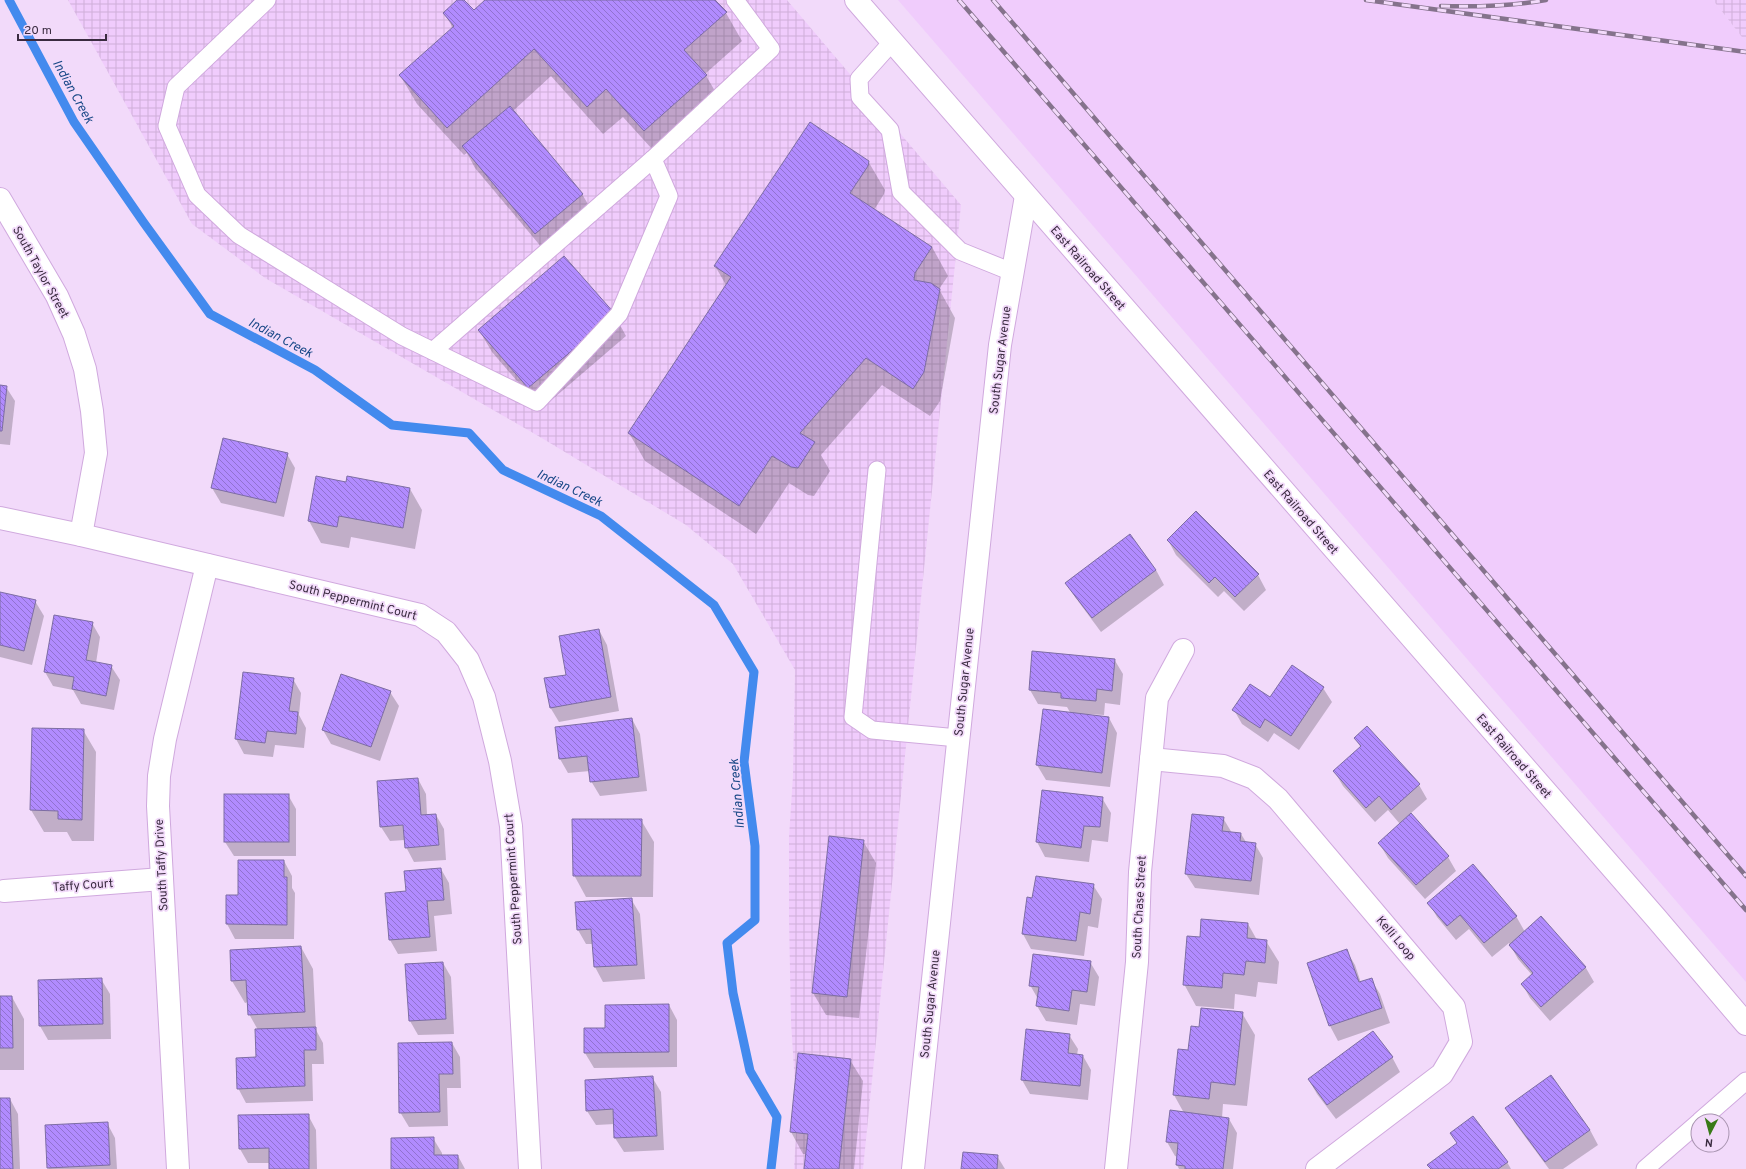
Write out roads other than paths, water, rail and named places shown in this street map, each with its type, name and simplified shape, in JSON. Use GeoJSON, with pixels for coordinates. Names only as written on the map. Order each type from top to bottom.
{"type":"FeatureCollection","features":[{"type":"Feature","properties":{"kind":"street","name":"East Railroad Street"},"geometry":{"type":"LineString","coordinates":[[856,0],[1656,918],[1746,1024]]}},
{"type":"Feature","properties":{"kind":"street","name":"South Sugar Avenue"},"geometry":{"type":"LineString","coordinates":[[913,1169],[1000,345],[1026,196]]}},
{"type":"Feature","properties":{"kind":"street","name":"South Taylor Street"},"geometry":{"type":"LineString","coordinates":[[0,199],[57,296],[74,334],[85,370],[92,411],[96,453],[81,535]]}},
{"type":"Feature","properties":{"kind":"street","name":"South Peppermint Court"},"geometry":{"type":"LineString","coordinates":[[0,518],[81,535],[420,614],[446,632],[468,660],[484,697],[500,760],[511,826],[530,1169]]}},
{"type":"Feature","properties":{"kind":"street","name":"South Taffy Drive"},"geometry":{"type":"LineString","coordinates":[[178,1169],[158,806],[159,776],[165,739],[206,565]]}},
{"type":"Feature","properties":{"kind":"street","name":"South Chase Street"},"geometry":{"type":"LineString","coordinates":[[1116,1169],[1137,962],[1140,872],[1158,698],[1182,650]]}},
{"type":"Feature","properties":{"kind":"street","name":"Kelli Loop"},"geometry":{"type":"LineString","coordinates":[[1151,759],[1223,766],[1254,778],[1278,800],[1454,1007],[1461,1042],[1442,1074],[1317,1169]]}},
{"type":"Feature","properties":{"kind":"street","name":"Taffy Court"},"geometry":{"type":"LineString","coordinates":[[4,891],[162,879]]}},
{"type":"Feature","properties":{"kind":"lane"},"geometry":{"type":"LineString","coordinates":[[267,0],[176,87],[167,126],[196,194],[239,235],[402,336],[537,402],[619,314],[669,196],[653,159]]}},
{"type":"Feature","properties":{"kind":"lane"},"geometry":{"type":"LineString","coordinates":[[433,350],[653,159],[771,48],[735,0]]}},
{"type":"Feature","properties":{"kind":"lane"},"geometry":{"type":"LineString","coordinates":[[893,41],[859,79],[860,97],[890,130],[900,192],[960,251],[1012,272]]}},
{"type":"Feature","properties":{"kind":"lane"},"geometry":{"type":"LineString","coordinates":[[877,470],[853,717],[872,730],[958,738]]}},
{"type":"Feature","properties":{"kind":"lane"},"geometry":{"type":"LineString","coordinates":[[1709,1113],[1746,1081]]}},
{"type":"Feature","properties":{"kind":"lane"},"geometry":{"type":"LineString","coordinates":[[1645,1169],[1690,1130]]}},
{"type":"Feature","properties":{"kind":"waterway","name":"Indian Creek"},"geometry":{"type":"LineString","coordinates":[[9,0],[74,122],[144,223],[210,314],[315,370],[392,425],[469,433],[503,470],[601,516],[714,605],[754,672],[744,762],[755,846],[755,920],[727,943],[733,993],[750,1071],[777,1117],[771,1169]]}},
{"type":"Feature","properties":{"kind":"railway"},"geometry":{"type":"LineString","coordinates":[[959,0],[1746,910]]}},
{"type":"Feature","properties":{"kind":"railway"},"geometry":{"type":"LineString","coordinates":[[993,0],[1746,876]]}},
{"type":"Feature","properties":{"kind":"railway"},"geometry":{"type":"LineString","coordinates":[[1366,0],[1746,52]]}},
{"type":"Feature","properties":{"kind":"railway"},"geometry":{"type":"LineString","coordinates":[[1441,6],[1494,6],[1546,0]]}}]}
